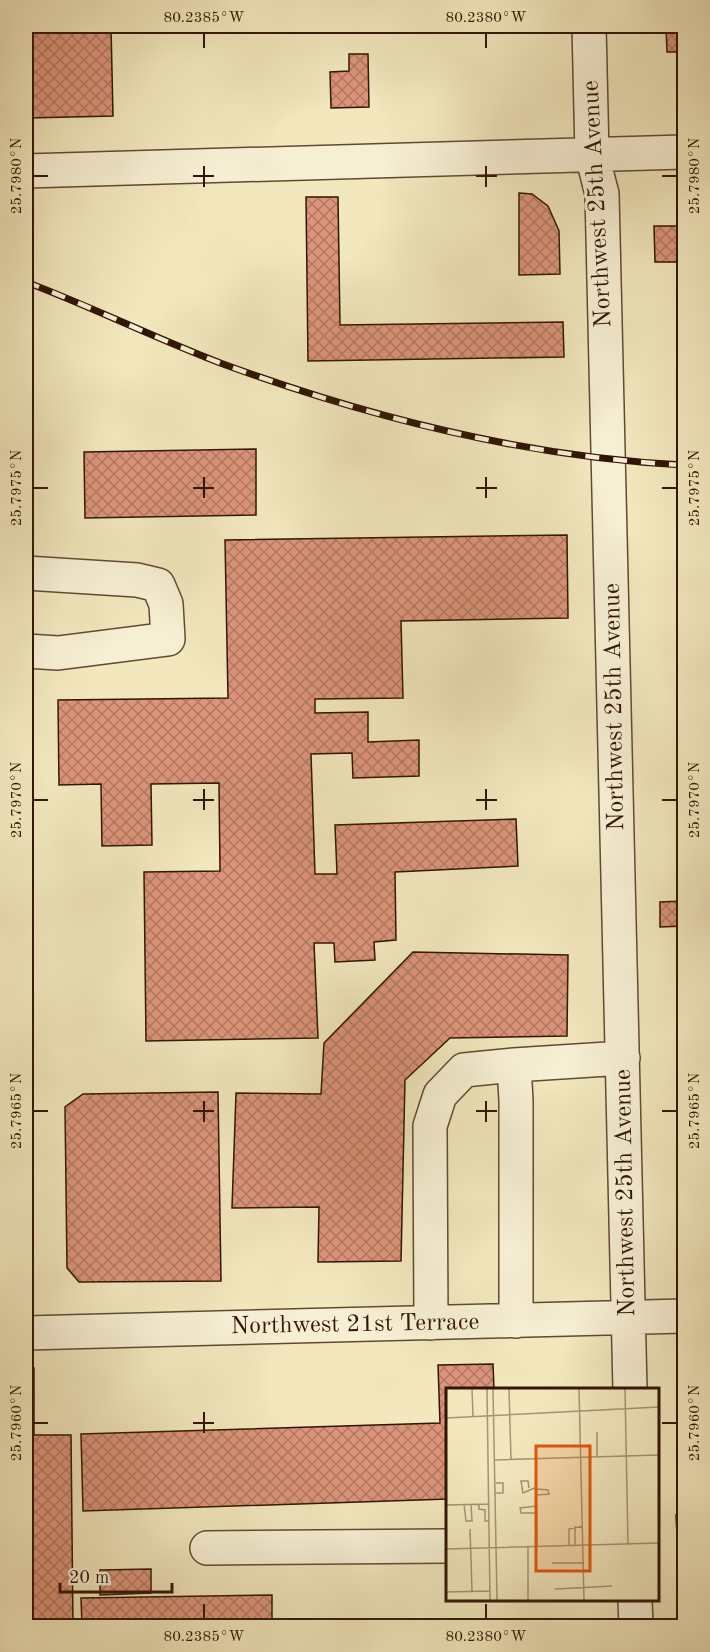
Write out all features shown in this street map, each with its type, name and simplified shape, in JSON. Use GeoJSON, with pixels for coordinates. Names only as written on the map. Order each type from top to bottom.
{"type":"FeatureCollection","features":[{"type":"Feature","properties":{"kind":"street","name":"Northwest 25th Avenue"},"geometry":{"type":"LineString","coordinates":[[589,26],[592,155],[602,194],[630,1388]]}},
{"type":"Feature","properties":{"kind":"street"},"geometry":{"type":"LineString","coordinates":[[26,171],[684,152]]}},
{"type":"Feature","properties":{"kind":"street"},"geometry":{"type":"LineString","coordinates":[[26,573],[137,580],[158,585],[166,604],[168,639],[58,653],[26,651]]}},
{"type":"Feature","properties":{"kind":"street"},"geometry":{"type":"LineString","coordinates":[[431,1323],[430,1126],[440,1095],[464,1070],[623,1058]]}},
{"type":"Feature","properties":{"kind":"street"},"geometry":{"type":"LineString","coordinates":[[514,1065],[516,1321]]}},
{"type":"Feature","properties":{"kind":"street","name":"Northwest 21st Terrace"},"geometry":{"type":"LineString","coordinates":[[26,1334],[684,1316]]}},
{"type":"Feature","properties":{"kind":"street"},"geometry":{"type":"LineString","coordinates":[[207,1548],[446,1546]]}},
{"type":"Feature","properties":{"kind":"street"},"geometry":{"type":"LineString","coordinates":[[635,1601],[636,1626]]}},
{"type":"Feature","properties":{"kind":"building"},"geometry":{"type":"Polygon","coordinates":[[[26,26],[111,26],[113,116],[28,118],[26,26]]]}},
{"type":"Feature","properties":{"kind":"building"},"geometry":{"type":"Polygon","coordinates":[[[666,26],[684,26],[684,52],[667,52],[666,26]]]}},
{"type":"Feature","properties":{"kind":"building"},"geometry":{"type":"Polygon","coordinates":[[[349,54],[368,54],[369,107],[331,108],[330,72],[349,71],[349,54]]]}},
{"type":"Feature","properties":{"kind":"building"},"geometry":{"type":"Polygon","coordinates":[[[519,193],[532,194],[548,206],[559,231],[560,274],[519,275],[519,193]]]}},
{"type":"Feature","properties":{"kind":"building"},"geometry":{"type":"Polygon","coordinates":[[[306,197],[338,197],[340,325],[563,322],[564,357],[308,361],[306,197]]]}},
{"type":"Feature","properties":{"kind":"building"},"geometry":{"type":"Polygon","coordinates":[[[654,226],[684,226],[684,262],[655,262],[654,226]]]}},
{"type":"Feature","properties":{"kind":"building"},"geometry":{"type":"Polygon","coordinates":[[[256,449],[256,515],[85,518],[84,452],[256,449]]]}},
{"type":"Feature","properties":{"kind":"building"},"geometry":{"type":"Polygon","coordinates":[[[567,535],[568,618],[401,621],[403,698],[315,699],[315,713],[368,712],[368,742],[419,740],[419,776],[353,778],[352,753],[311,754],[315,874],[337,874],[335,825],[516,819],[518,866],[395,872],[396,940],[374,942],[375,960],[335,962],[334,943],[314,943],[318,1038],[146,1041],[144,872],[220,871],[219,783],[151,784],[152,845],[102,846],[101,784],[59,785],[58,700],[228,698],[225,540],[567,535]]]}},
{"type":"Feature","properties":{"kind":"building"},"geometry":{"type":"Polygon","coordinates":[[[677,567],[684,567],[684,687],[682,687],[677,567]]]}},
{"type":"Feature","properties":{"kind":"building"},"geometry":{"type":"Polygon","coordinates":[[[684,901],[684,926],[660,927],[660,902],[684,901]]]}},
{"type":"Feature","properties":{"kind":"building"},"geometry":{"type":"Polygon","coordinates":[[[413,952],[568,955],[567,1036],[450,1038],[405,1080],[401,1261],[318,1262],[319,1207],[232,1208],[236,1093],[321,1094],[324,1043],[413,952]]]}},
{"type":"Feature","properties":{"kind":"building"},"geometry":{"type":"Polygon","coordinates":[[[218,1092],[221,1281],[79,1282],[67,1268],[65,1107],[83,1094],[218,1092]]]}},
{"type":"Feature","properties":{"kind":"building"},"geometry":{"type":"Polygon","coordinates":[[[493,1364],[494,1388],[446,1388],[446,1499],[83,1511],[81,1434],[440,1423],[438,1365],[493,1364]]]}},
{"type":"Feature","properties":{"kind":"building"},"geometry":{"type":"Polygon","coordinates":[[[34,1368],[34,1435],[71,1435],[73,1626],[26,1626],[26,1369],[34,1368]]]}},
{"type":"Feature","properties":{"kind":"building"},"geometry":{"type":"Polygon","coordinates":[[[676,1515],[684,1515],[684,1555],[678,1555],[676,1515]]]}},
{"type":"Feature","properties":{"kind":"building"},"geometry":{"type":"Polygon","coordinates":[[[151,1569],[151,1593],[100,1595],[100,1570],[151,1569]]]}},
{"type":"Feature","properties":{"kind":"building"},"geometry":{"type":"Polygon","coordinates":[[[272,1595],[272,1626],[82,1626],[81,1598],[272,1595]]]}},
{"type":"Feature","properties":{"kind":"railway"},"geometry":{"type":"LineString","coordinates":[[26,282],[223,364],[279,384],[393,418],[508,444],[625,461],[684,465]]}}]}
